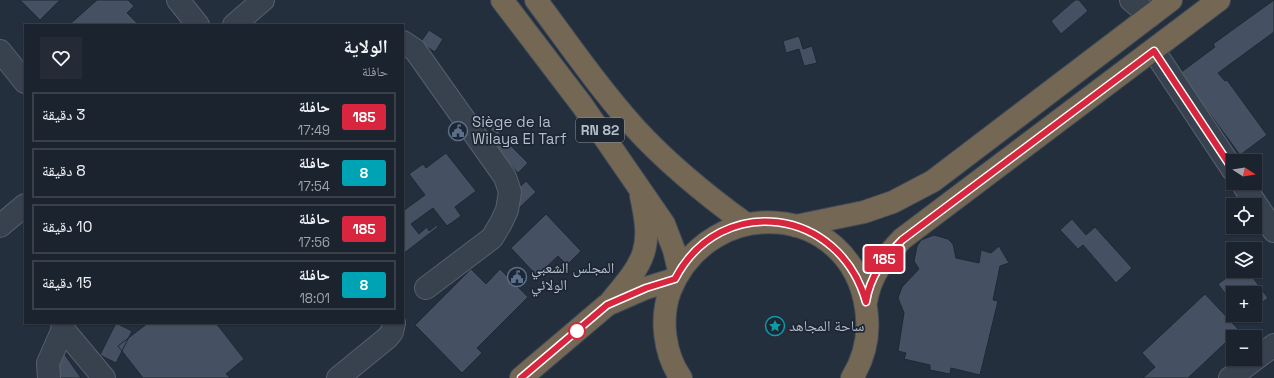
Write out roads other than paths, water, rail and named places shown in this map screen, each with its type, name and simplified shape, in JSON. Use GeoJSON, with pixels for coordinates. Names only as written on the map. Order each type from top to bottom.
{"type":"FeatureCollection","features":[{"type":"Feature","properties":{"kind":"highway","name":"RN 82"},"geometry":{"type":"LineString","coordinates":[[502,0],[582,105],[664,224],[674,250],[677,275]]}},
{"type":"Feature","properties":{"kind":"highway","name":"RN 82"},"geometry":{"type":"LineString","coordinates":[[536,0],[635,128],[688,179],[746,224]]}},
{"type":"Feature","properties":{"kind":"highway"},"geometry":{"type":"LineString","coordinates":[[796,226],[864,212],[893,202],[932,181],[1171,0]]}},
{"type":"Feature","properties":{"kind":"highway"},"geometry":{"type":"LineString","coordinates":[[852,378],[862,358],[866,344],[868,323],[866,302],[868,288],[875,273],[887,255],[902,240],[1220,0]]}},
{"type":"Feature","properties":{"kind":"highway"},"geometry":{"type":"LineString","coordinates":[[521,378],[607,305],[637,269],[644,253],[647,222],[639,186]]}},
{"type":"Feature","properties":{"kind":"highway"},"geometry":{"type":"LineString","coordinates":[[681,378],[671,358],[666,342],[665,326],[669,294],[677,275],[692,254],[708,240],[732,227],[771,222],[796,226],[820,237],[841,254],[856,277],[866,302]]}},
{"type":"Feature","properties":{"kind":"highway"},"geometry":{"type":"LineString","coordinates":[[607,305],[677,275]]}},
{"type":"Feature","properties":{"kind":"street"},"geometry":{"type":"LineString","coordinates":[[178,0],[197,24]]}},
{"type":"Feature","properties":{"kind":"street"},"geometry":{"type":"LineString","coordinates":[[235,24],[263,0]]}},
{"type":"Feature","properties":{"kind":"street"},"geometry":{"type":"LineString","coordinates":[[1131,0],[1150,16]]}},
{"type":"Feature","properties":{"kind":"street"},"geometry":{"type":"LineString","coordinates":[[404,43],[415,50],[505,177],[510,192],[507,210],[501,224],[492,238],[426,288]]}},
{"type":"Feature","properties":{"kind":"street"},"geometry":{"type":"LineString","coordinates":[[0,51],[24,81]]}},
{"type":"Feature","properties":{"kind":"street"},"geometry":{"type":"LineString","coordinates":[[1154,51],[1226,159]]}},
{"type":"Feature","properties":{"kind":"street"},"geometry":{"type":"LineString","coordinates":[[1248,190],[1271,219]]}},
{"type":"Feature","properties":{"kind":"street"},"geometry":{"type":"LineString","coordinates":[[0,226],[24,205]]}},
{"type":"Feature","properties":{"kind":"street"},"geometry":{"type":"LineString","coordinates":[[338,378],[387,338],[392,332],[394,324]]}},
{"type":"Feature","properties":{"kind":"street"},"geometry":{"type":"LineString","coordinates":[[49,378],[48,363],[62,326]]}},
{"type":"Feature","properties":{"kind":"street"},"geometry":{"type":"LineString","coordinates":[[62,326],[104,378]]}},
{"type":"Feature","properties":{"kind":"street"},"geometry":{"type":"LineString","coordinates":[[1230,378],[1274,345]]}},
{"type":"Feature","properties":{"kind":"place","name":"Siège de la Wilaya El Tarf"},"geometry":{"type":"Point","coordinates":[458,131]}},
{"type":"Feature","properties":{"kind":"place","name":"المجلس الشعبي الولائي"},"geometry":{"type":"Point","coordinates":[517,277]}},
{"type":"Feature","properties":{"kind":"place","name":"ساحة المجاهد"},"geometry":{"type":"Point","coordinates":[775,326]}}]}
